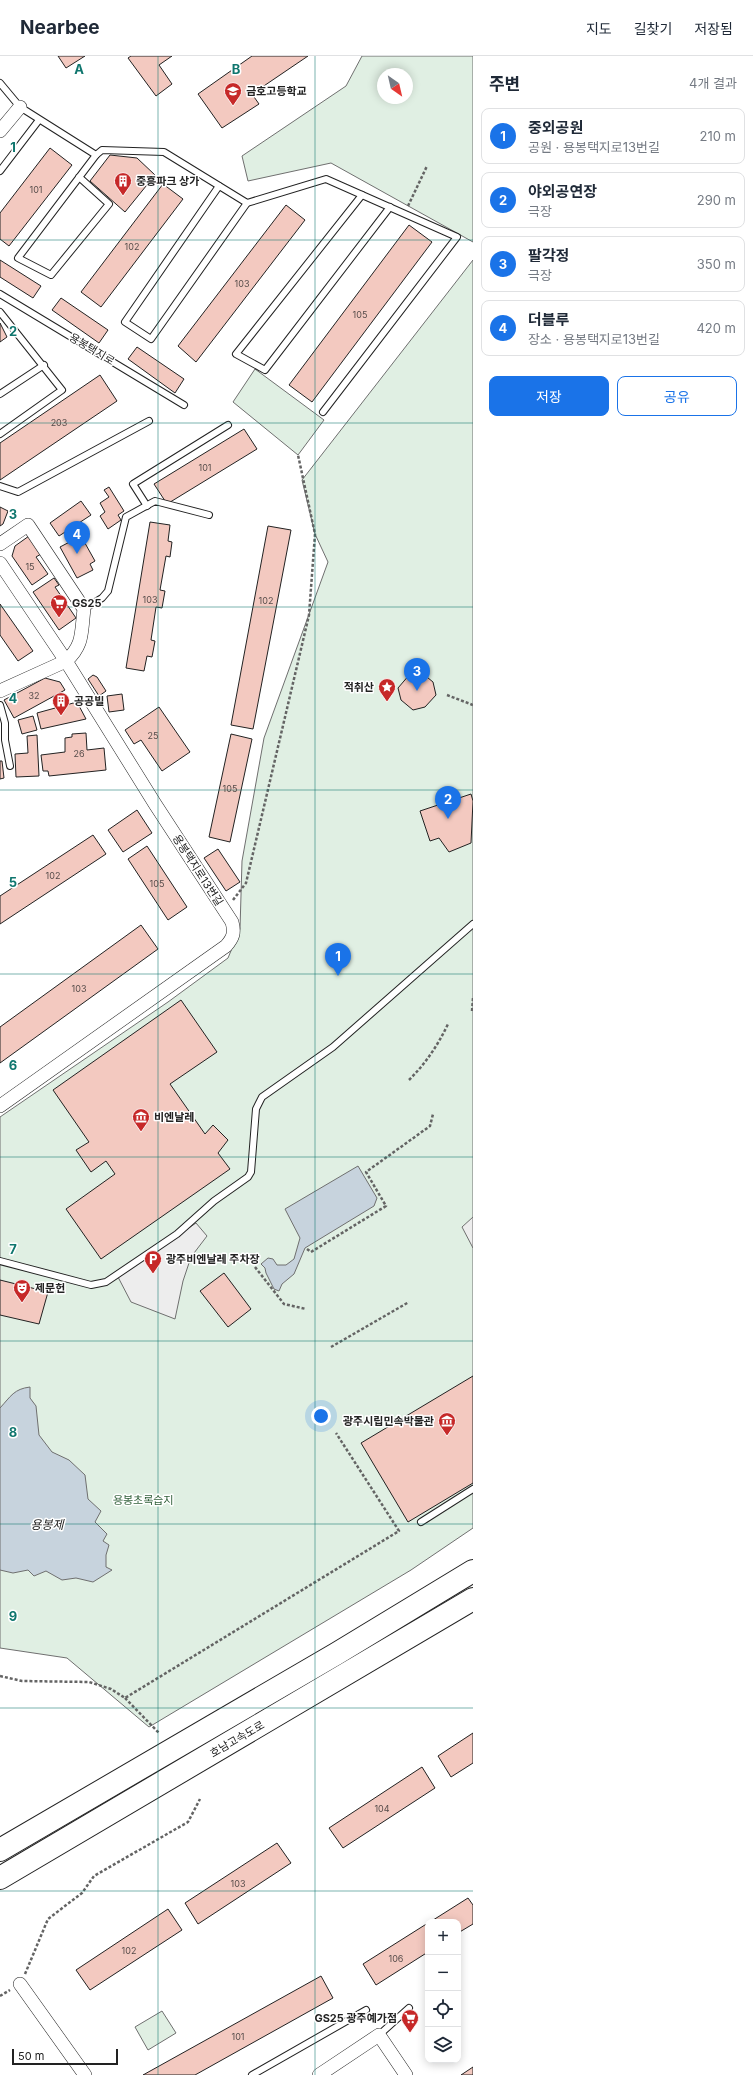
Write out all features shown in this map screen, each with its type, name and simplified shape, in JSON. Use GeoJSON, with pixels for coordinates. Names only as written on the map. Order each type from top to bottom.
{"type":"FeatureCollection","features":[{"type":"Feature","properties":{"kind":"highway"},"geometry":{"type":"LineString","coordinates":[[0,1850],[336,1654],[473,1571]]}},
{"type":"Feature","properties":{"kind":"highway","name":"호남고속도로"},"geometry":{"type":"LineString","coordinates":[[0,1878],[473,1599]]}},
{"type":"Feature","properties":{"kind":"highway"},"geometry":{"type":"LineString","coordinates":[[0,1842],[45,1823]]}},
{"type":"Feature","properties":{"kind":"street"},"geometry":{"type":"LineString","coordinates":[[0,131],[20,107]]}},
{"type":"Feature","properties":{"kind":"street"},"geometry":{"type":"LineString","coordinates":[[0,544],[28,525],[84,609],[79,648],[66,661],[0,691]]}},
{"type":"Feature","properties":{"kind":"street","name":"용봉택지로13번길"},"geometry":{"type":"LineString","coordinates":[[0,563],[66,661],[232,922],[234,932],[231,941],[226,946],[0,1106]]}},
{"type":"Feature","properties":{"kind":"street"},"geometry":{"type":"LineString","coordinates":[[20,1984],[86,2075]]}},
{"type":"Feature","properties":{"kind":"street"},"geometry":{"type":"LineString","coordinates":[[319,2075],[379,2035],[406,2075]]}},
{"type":"Feature","properties":{"kind":"lane"},"geometry":{"type":"LineString","coordinates":[[0,83],[20,107],[96,155]]}},
{"type":"Feature","properties":{"kind":"lane"},"geometry":{"type":"LineString","coordinates":[[0,171],[39,120]]}},
{"type":"Feature","properties":{"kind":"lane"},"geometry":{"type":"LineString","coordinates":[[79,177],[110,204],[51,275],[18,258],[79,177],[96,155],[102,150],[164,152],[247,203]]}},
{"type":"Feature","properties":{"kind":"lane"},"geometry":{"type":"LineString","coordinates":[[219,186],[125,322],[151,339],[247,203],[326,179],[457,237],[323,412]]}},
{"type":"Feature","properties":{"kind":"lane"},"geometry":{"type":"LineString","coordinates":[[362,195],[236,354],[265,370],[390,207]]}},
{"type":"Feature","properties":{"kind":"lane","name":"용봉택지로"},"geometry":{"type":"LineString","coordinates":[[0,294],[184,405]]}},
{"type":"Feature","properties":{"kind":"lane"},"geometry":{"type":"LineString","coordinates":[[0,312],[44,364],[62,390],[0,434]]}},
{"type":"Feature","properties":{"kind":"lane"},"geometry":{"type":"LineString","coordinates":[[0,394],[44,364]]}},
{"type":"Feature","properties":{"kind":"lane"},"geometry":{"type":"LineString","coordinates":[[0,486],[18,492],[149,421]]}},
{"type":"Feature","properties":{"kind":"lane"},"geometry":{"type":"LineString","coordinates":[[147,506],[133,484],[228,425]]}},
{"type":"Feature","properties":{"kind":"lane"},"geometry":{"type":"LineString","coordinates":[[84,609],[102,598],[108,591],[126,518],[155,501],[209,515]]}},
{"type":"Feature","properties":{"kind":"lane"},"geometry":{"type":"LineString","coordinates":[[0,704],[5,723],[5,740],[10,766]]}},
{"type":"Feature","properties":{"kind":"lane"},"geometry":{"type":"LineString","coordinates":[[0,1261],[91,1285],[100,1284],[106,1282],[177,1234],[214,1201],[248,1177],[251,1172],[256,1108],[262,1097],[334,1047],[473,924]]}},
{"type":"Feature","properties":{"kind":"lane"},"geometry":{"type":"LineString","coordinates":[[420,1522],[473,1489]]}},
{"type":"Feature","properties":{"kind":"lane"},"geometry":{"type":"LineString","coordinates":[[379,2035],[409,2008]]}},
{"type":"Feature","properties":{"kind":"lane"},"geometry":{"type":"LineString","coordinates":[[252,2075],[366,2010]]}},
{"type":"Feature","properties":{"kind":"path"},"geometry":{"type":"LineString","coordinates":[[405,214],[427,166]]}},
{"type":"Feature","properties":{"kind":"path"},"geometry":{"type":"LineString","coordinates":[[230,903],[246,883],[309,614],[315,534],[298,455]]}},
{"type":"Feature","properties":{"kind":"path"},"geometry":{"type":"LineString","coordinates":[[447,695],[473,705]]}},
{"type":"Feature","properties":{"kind":"path"},"geometry":{"type":"LineString","coordinates":[[472,1011],[473,998]]}},
{"type":"Feature","properties":{"kind":"path"},"geometry":{"type":"LineString","coordinates":[[408,1080],[428,1059],[439,1043],[448,1024]]}},
{"type":"Feature","properties":{"kind":"path"},"geometry":{"type":"LineString","coordinates":[[307,1249],[311,1252],[386,1206],[366,1172],[430,1126],[433,1114]]}},
{"type":"Feature","properties":{"kind":"path"},"geometry":{"type":"LineString","coordinates":[[255,1267],[284,1304],[306,1309]]}},
{"type":"Feature","properties":{"kind":"path"},"geometry":{"type":"LineString","coordinates":[[331,1347],[409,1302]]}},
{"type":"Feature","properties":{"kind":"path"},"geometry":{"type":"LineString","coordinates":[[125,1698],[399,1531],[336,1433]]}},
{"type":"Feature","properties":{"kind":"path"},"geometry":{"type":"LineString","coordinates":[[0,1676],[22,1681],[89,1682],[111,1689],[125,1698],[159,1733]]}},
{"type":"Feature","properties":{"kind":"path"},"geometry":{"type":"LineString","coordinates":[[20,1984],[48,1919],[82,1894],[94,1876],[188,1822],[200,1799]]}},
{"type":"Feature","properties":{"kind":"green space"},"geometry":{"type":"Polygon","coordinates":[[[362,56],[473,56],[473,242],[331,163],[248,181],[242,156],[346,86],[362,56]]]}},
{"type":"Feature","properties":{"kind":"green space","name":"용봉초록습지"},"geometry":{"type":"Polygon","coordinates":[[[473,260],[473,1528],[411,1570],[149,1727],[67,1658],[0,1648],[0,1117],[168,1002],[228,958],[240,929],[242,861],[264,738],[328,562],[315,534],[302,480],[473,260]]]}},
{"type":"Feature","properties":{"kind":"green space"},"geometry":{"type":"Polygon","coordinates":[[[255,369],[324,420],[298,455],[233,402],[255,369]]]}},
{"type":"Feature","properties":{"kind":"green space"},"geometry":{"type":"Polygon","coordinates":[[[162,2011],[176,2033],[148,2050],[135,2027],[162,2011]]]}},
{"type":"Feature","properties":{"kind":"shaded area"},"geometry":{"type":"Polygon","coordinates":[[[473,1217],[473,1248],[462,1227],[473,1217]]]}},
{"type":"Feature","properties":{"kind":"shaded area","name":"광주비엔날레 주차장"},"geometry":{"type":"Polygon","coordinates":[[[196,1223],[207,1236],[191,1257],[183,1281],[175,1319],[131,1302],[118,1277],[196,1223]]]}},
{"type":"Feature","properties":{"kind":"water"},"geometry":{"type":"Polygon","coordinates":[[[358,1166],[377,1198],[374,1206],[305,1248],[294,1274],[282,1284],[279,1291],[274,1289],[265,1268],[261,1264],[268,1258],[273,1259],[277,1265],[286,1265],[294,1259],[300,1238],[285,1209],[358,1166]]]}},
{"type":"Feature","properties":{"kind":"water","name":"용봉제"},"geometry":{"type":"Polygon","coordinates":[[[30,1387],[30,1398],[36,1406],[39,1435],[52,1452],[69,1460],[85,1475],[88,1499],[101,1511],[95,1522],[107,1534],[103,1541],[109,1545],[106,1555],[106,1567],[112,1570],[93,1582],[76,1578],[62,1580],[46,1571],[34,1576],[28,1570],[13,1573],[0,1570],[0,1408],[16,1391],[30,1387]]]}},
{"type":"Feature","properties":{"kind":"building"},"geometry":{"type":"Polygon","coordinates":[[[58,56],[85,56],[66,68],[58,56]]]}},
{"type":"Feature","properties":{"kind":"building"},"geometry":{"type":"Polygon","coordinates":[[[131,56],[172,56],[159,65],[172,84],[156,96],[128,58],[131,56]]]}},
{"type":"Feature","properties":{"kind":"building"},"geometry":{"type":"Polygon","coordinates":[[[252,56],[308,56],[252,94],[259,104],[222,128],[198,94],[252,56]]]}},
{"type":"Feature","properties":{"kind":"building"},"geometry":{"type":"Polygon","coordinates":[[[50,148],[72,165],[9,246],[0,239],[0,213],[50,148]]]}},
{"type":"Feature","properties":{"kind":"building","name":"중흥파크 상가"},"geometry":{"type":"Polygon","coordinates":[[[110,155],[137,158],[155,175],[125,212],[90,181],[110,155]]]}},
{"type":"Feature","properties":{"kind":"building"},"geometry":{"type":"Polygon","coordinates":[[[163,184],[183,199],[101,307],[81,292],[163,184]]]}},
{"type":"Feature","properties":{"kind":"building"},"geometry":{"type":"Polygon","coordinates":[[[286,205],[305,220],[196,362],[178,346],[286,205]]]}},
{"type":"Feature","properties":{"kind":"building"},"geometry":{"type":"Polygon","coordinates":[[[409,225],[432,242],[312,402],[289,385],[409,225]]]}},
{"type":"Feature","properties":{"kind":"building"},"geometry":{"type":"Polygon","coordinates":[[[0,260],[41,286],[33,298],[0,277],[0,260]]]}},
{"type":"Feature","properties":{"kind":"building"},"geometry":{"type":"Polygon","coordinates":[[[61,298],[108,330],[99,343],[52,310],[61,298]]]}},
{"type":"Feature","properties":{"kind":"building"},"geometry":{"type":"Polygon","coordinates":[[[0,323],[7,337],[0,342],[0,323]]]}},
{"type":"Feature","properties":{"kind":"building"},"geometry":{"type":"Polygon","coordinates":[[[137,347],[184,379],[175,393],[128,359],[137,347]]]}},
{"type":"Feature","properties":{"kind":"building"},"geometry":{"type":"Polygon","coordinates":[[[100,375],[117,401],[0,480],[0,443],[100,375]]]}},
{"type":"Feature","properties":{"kind":"building"},"geometry":{"type":"Polygon","coordinates":[[[244,429],[257,449],[167,504],[154,484],[244,429]]]}},
{"type":"Feature","properties":{"kind":"building"},"geometry":{"type":"Polygon","coordinates":[[[109,487],[124,511],[118,515],[121,520],[108,529],[100,516],[105,512],[100,503],[109,497],[104,490],[109,487]]]}},
{"type":"Feature","properties":{"kind":"building"},"geometry":{"type":"Polygon","coordinates":[[[81,501],[91,515],[59,536],[50,523],[81,501]]]}},
{"type":"Feature","properties":{"kind":"building"},"geometry":{"type":"Polygon","coordinates":[[[0,507],[8,511],[3,524],[0,526],[0,507]]]}},
{"type":"Feature","properties":{"kind":"building"},"geometry":{"type":"Polygon","coordinates":[[[150,522],[170,525],[168,541],[172,542],[170,557],[166,556],[160,590],[165,591],[162,608],[156,607],[151,640],[155,641],[152,657],[147,656],[144,671],[126,668],[150,522]]]}},
{"type":"Feature","properties":{"kind":"building"},"geometry":{"type":"Polygon","coordinates":[[[268,526],[291,530],[253,729],[231,725],[268,526]]]}},
{"type":"Feature","properties":{"kind":"building"},"geometry":{"type":"Polygon","coordinates":[[[29,536],[41,554],[36,557],[48,574],[32,585],[12,556],[15,546],[29,536]]]}},
{"type":"Feature","properties":{"kind":"building"},"geometry":{"type":"Polygon","coordinates":[[[81,536],[95,561],[90,564],[93,570],[77,578],[60,547],[81,536]]]}},
{"type":"Feature","properties":{"kind":"building"},"geometry":{"type":"Polygon","coordinates":[[[54,578],[59,585],[55,587],[76,618],[59,630],[33,592],[54,578]]]}},
{"type":"Feature","properties":{"kind":"building"},"geometry":{"type":"Polygon","coordinates":[[[0,604],[33,651],[18,661],[0,635],[0,604]]]}},
{"type":"Feature","properties":{"kind":"building"},"geometry":{"type":"Polygon","coordinates":[[[422,673],[433,682],[436,695],[425,707],[413,710],[401,700],[398,688],[410,674],[422,673]]]}},
{"type":"Feature","properties":{"kind":"building"},"geometry":{"type":"Polygon","coordinates":[[[93,675],[97,677],[106,691],[99,696],[88,679],[93,675]]]}},
{"type":"Feature","properties":{"kind":"building"},"geometry":{"type":"Polygon","coordinates":[[[45,678],[60,682],[65,690],[14,718],[4,700],[45,678]]]}},
{"type":"Feature","properties":{"kind":"building"},"geometry":{"type":"Polygon","coordinates":[[[122,694],[124,710],[109,712],[107,696],[122,694]]]}},
{"type":"Feature","properties":{"kind":"building","name":"공공빌"},"geometry":{"type":"Polygon","coordinates":[[[77,702],[86,719],[41,729],[37,713],[77,702]]]}},
{"type":"Feature","properties":{"kind":"building"},"geometry":{"type":"Polygon","coordinates":[[[159,707],[190,752],[162,771],[141,740],[134,744],[125,730],[159,707]]]}},
{"type":"Feature","properties":{"kind":"building"},"geometry":{"type":"Polygon","coordinates":[[[33,716],[37,730],[22,734],[18,720],[33,716]]]}},
{"type":"Feature","properties":{"kind":"building"},"geometry":{"type":"Polygon","coordinates":[[[86,733],[87,750],[104,748],[106,770],[49,776],[48,771],[43,771],[41,755],[65,752],[65,738],[72,737],[72,734],[86,733]]]}},
{"type":"Feature","properties":{"kind":"building"},"geometry":{"type":"Polygon","coordinates":[[[231,734],[252,739],[230,842],[209,837],[231,734]]]}},
{"type":"Feature","properties":{"kind":"building"},"geometry":{"type":"Polygon","coordinates":[[[37,735],[39,776],[16,777],[15,754],[28,753],[27,736],[37,735]]]}},
{"type":"Feature","properties":{"kind":"building"},"geometry":{"type":"Polygon","coordinates":[[[0,761],[2,761],[4,778],[0,779],[0,761]]]}},
{"type":"Feature","properties":{"kind":"building"},"geometry":{"type":"Polygon","coordinates":[[[471,794],[473,801],[471,843],[449,852],[439,838],[430,841],[420,811],[471,794]]]}},
{"type":"Feature","properties":{"kind":"building"},"geometry":{"type":"Polygon","coordinates":[[[137,810],[152,833],[123,852],[108,830],[137,810]]]}},
{"type":"Feature","properties":{"kind":"building"},"geometry":{"type":"Polygon","coordinates":[[[93,835],[106,854],[0,924],[0,896],[93,835]]]}},
{"type":"Feature","properties":{"kind":"building"},"geometry":{"type":"Polygon","coordinates":[[[147,846],[187,907],[168,920],[128,859],[147,846]]]}},
{"type":"Feature","properties":{"kind":"building"},"geometry":{"type":"Polygon","coordinates":[[[218,849],[240,882],[226,891],[204,858],[218,849]]]}},
{"type":"Feature","properties":{"kind":"building"},"geometry":{"type":"Polygon","coordinates":[[[141,925],[158,949],[0,1063],[0,1027],[141,925]]]}},
{"type":"Feature","properties":{"kind":"building"},"geometry":{"type":"Polygon","coordinates":[[[181,1000],[217,1052],[170,1084],[205,1134],[213,1125],[228,1140],[218,1153],[230,1169],[101,1259],[66,1209],[115,1174],[106,1161],[91,1172],[76,1150],[89,1142],[53,1090],[181,1000]]]}},
{"type":"Feature","properties":{"kind":"building"},"geometry":{"type":"Polygon","coordinates":[[[224,1273],[251,1309],[228,1327],[200,1291],[224,1273]]]}},
{"type":"Feature","properties":{"kind":"building","name":"제문헌"},"geometry":{"type":"Polygon","coordinates":[[[0,1280],[48,1292],[39,1324],[0,1315],[0,1280]]]}},
{"type":"Feature","properties":{"kind":"building"},"geometry":{"type":"Polygon","coordinates":[[[473,1376],[473,1483],[408,1522],[361,1443],[473,1376]]]}},
{"type":"Feature","properties":{"kind":"building"},"geometry":{"type":"Polygon","coordinates":[[[473,1733],[473,1763],[451,1777],[438,1756],[473,1733]]]}},
{"type":"Feature","properties":{"kind":"building"},"geometry":{"type":"Polygon","coordinates":[[[422,1767],[435,1788],[343,1848],[329,1828],[422,1767]]]}},
{"type":"Feature","properties":{"kind":"building"},"geometry":{"type":"Polygon","coordinates":[[[277,1843],[291,1863],[198,1924],[185,1903],[277,1843]]]}},
{"type":"Feature","properties":{"kind":"building"},"geometry":{"type":"Polygon","coordinates":[[[468,1898],[473,1905],[473,1924],[461,1931],[461,1919],[435,1919],[468,1898]]]}},
{"type":"Feature","properties":{"kind":"building"},"geometry":{"type":"Polygon","coordinates":[[[168,1909],[182,1930],[90,1990],[76,1970],[168,1909]]]}},
{"type":"Feature","properties":{"kind":"building"},"geometry":{"type":"Polygon","coordinates":[[[425,1925],[425,1954],[376,1985],[363,1964],[425,1925]]]}},
{"type":"Feature","properties":{"kind":"building"},"geometry":{"type":"Polygon","coordinates":[[[321,1976],[333,1998],[195,2075],[143,2075],[321,1976]]]}},
{"type":"Feature","properties":{"kind":"building"},"geometry":{"type":"Polygon","coordinates":[[[473,2067],[473,2075],[461,2075],[473,2067]]]}},
{"type":"Feature","properties":{"kind":"place","name":"금호고등학교"},"geometry":{"type":"Point","coordinates":[233,106]}},
{"type":"Feature","properties":{"kind":"place","name":"중흥파크 상가"},"geometry":{"type":"Point","coordinates":[123,196]}},
{"type":"Feature","properties":{"kind":"place","name":"더블루"},"geometry":{"type":"Point","coordinates":[77,554]}},
{"type":"Feature","properties":{"kind":"place","name":"GS25"},"geometry":{"type":"Point","coordinates":[59,618]}},
{"type":"Feature","properties":{"kind":"place","name":"팔각정"},"geometry":{"type":"Point","coordinates":[417,691]}},
{"type":"Feature","properties":{"kind":"place","name":"적취산"},"geometry":{"type":"Point","coordinates":[387,702]}},
{"type":"Feature","properties":{"kind":"place","name":"공공빌"},"geometry":{"type":"Point","coordinates":[61,716]}},
{"type":"Feature","properties":{"kind":"place","name":"야외공연장"},"geometry":{"type":"Point","coordinates":[448,819]}},
{"type":"Feature","properties":{"kind":"place","name":"중외공원"},"geometry":{"type":"Point","coordinates":[338,976]}},
{"type":"Feature","properties":{"kind":"place","name":"비엔날레"},"geometry":{"type":"Point","coordinates":[141,1132]}},
{"type":"Feature","properties":{"kind":"place","name":"광주비엔날레 주차장"},"geometry":{"type":"Point","coordinates":[153,1274]}},
{"type":"Feature","properties":{"kind":"place","name":"제문헌"},"geometry":{"type":"Point","coordinates":[22,1303]}},
{"type":"Feature","properties":{"kind":"place","name":"광주시립민속박물관"},"geometry":{"type":"Point","coordinates":[447,1436]}},
{"type":"Feature","properties":{"kind":"place","name":"GS25 광주예가점"},"geometry":{"type":"Point","coordinates":[410,2033]}}]}
